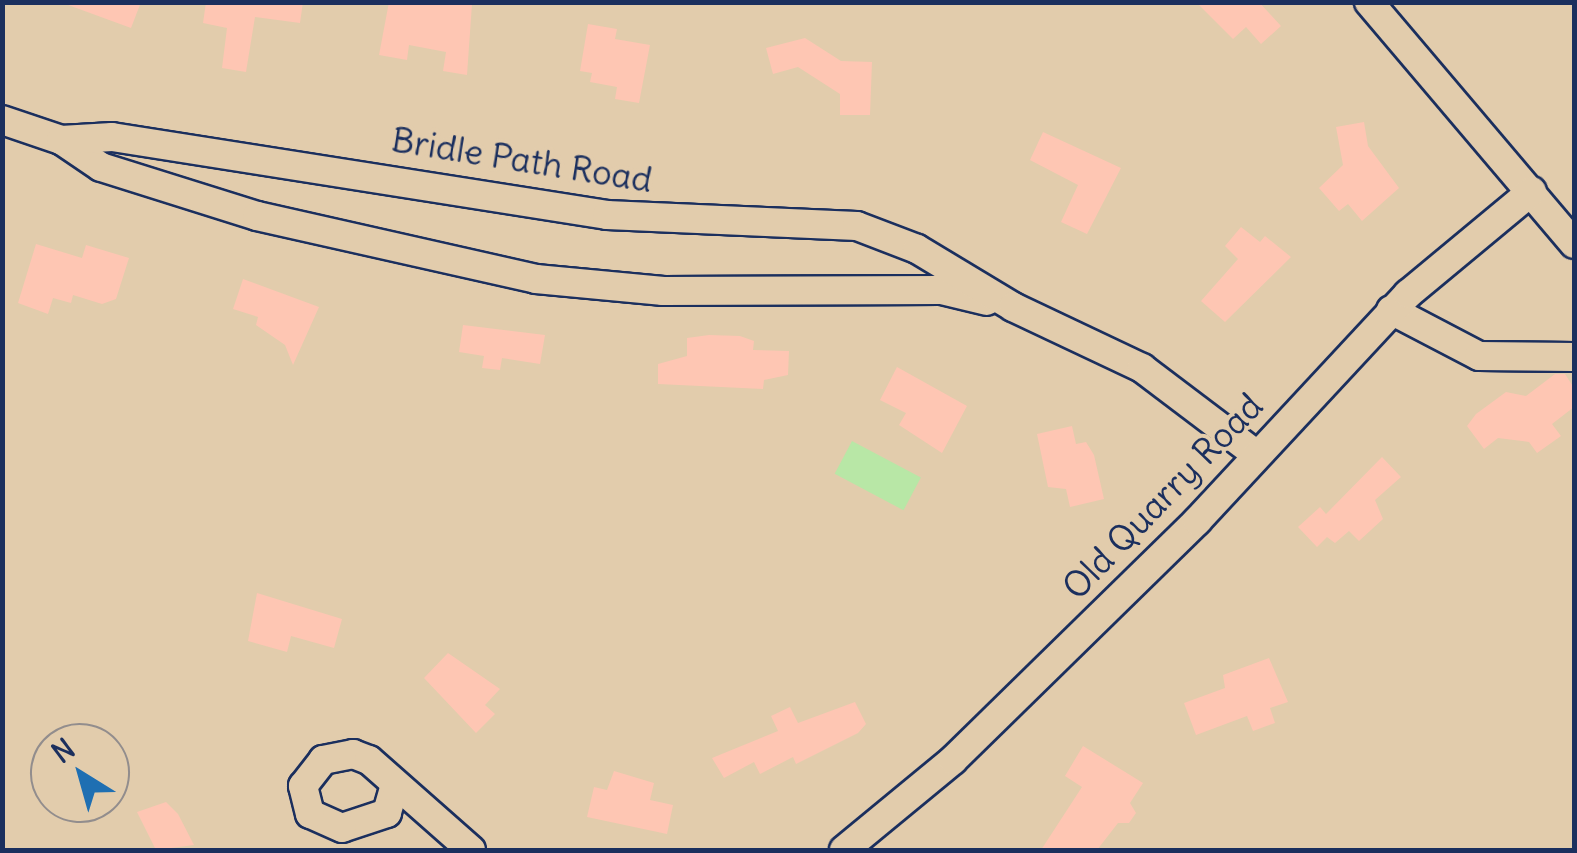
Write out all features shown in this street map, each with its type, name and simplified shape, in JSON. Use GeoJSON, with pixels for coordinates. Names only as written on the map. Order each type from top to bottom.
{"type":"FeatureCollection","features":[{"type":"Feature","properties":{"kind":"street"},"geometry":{"type":"LineString","coordinates":[[1369,2],[1574,244]]}},
{"type":"Feature","properties":{"kind":"street","name":"Bridle Path Road"},"geometry":{"type":"LineString","coordinates":[[2,120],[61,140],[101,167],[257,216],[536,280],[663,291],[941,290],[1012,307]]}},
{"type":"Feature","properties":{"kind":"street","name":"Bridle Path Road"},"geometry":{"type":"LineString","coordinates":[[61,140],[132,139],[607,215],[857,226],[917,249],[1012,307],[1142,368],[1256,455]]}},
{"type":"Feature","properties":{"kind":"street","name":"Old Quarry Road"},"geometry":{"type":"LineString","coordinates":[[844,850],[953,760],[1256,455],[1391,310],[1532,191]]}},
{"type":"Feature","properties":{"kind":"street"},"geometry":{"type":"LineString","coordinates":[[1391,310],[1478,356],[1574,357]]}},
{"type":"Feature","properties":{"kind":"street"},"geometry":{"type":"LineString","coordinates":[[394,788],[442,820],[471,850]]}},
{"type":"Feature","properties":{"kind":"green space"},"geometry":{"type":"Polygon","coordinates":[[[852,441],[921,478],[903,510],[835,474],[852,441]]]}},
{"type":"Feature","properties":{"kind":"building"},"geometry":{"type":"Polygon","coordinates":[[[60,2],[141,2],[131,28],[60,2]]]}},
{"type":"Feature","properties":{"kind":"building"},"geometry":{"type":"Polygon","coordinates":[[[206,2],[303,2],[300,23],[255,17],[246,72],[222,68],[227,28],[203,23],[206,2]]]}},
{"type":"Feature","properties":{"kind":"building"},"geometry":{"type":"Polygon","coordinates":[[[389,2],[472,4],[467,75],[443,71],[446,52],[409,45],[407,60],[379,55],[389,2]]]}},
{"type":"Feature","properties":{"kind":"building"},"geometry":{"type":"Polygon","coordinates":[[[1196,2],[1259,2],[1281,26],[1261,44],[1246,27],[1233,39],[1196,2]]]}},
{"type":"Feature","properties":{"kind":"building"},"geometry":{"type":"Polygon","coordinates":[[[588,24],[617,29],[615,39],[650,45],[639,103],[615,99],[617,87],[590,82],[592,73],[580,71],[588,24]]]}},
{"type":"Feature","properties":{"kind":"building"},"geometry":{"type":"Polygon","coordinates":[[[805,38],[841,61],[872,62],[870,115],[840,115],[840,94],[798,67],[773,74],[766,48],[805,38]]]}},
{"type":"Feature","properties":{"kind":"building"},"geometry":{"type":"Polygon","coordinates":[[[1364,122],[1368,146],[1399,188],[1362,221],[1348,204],[1339,211],[1319,188],[1343,165],[1336,127],[1364,122]]]}},
{"type":"Feature","properties":{"kind":"building"},"geometry":{"type":"Polygon","coordinates":[[[1043,132],[1121,168],[1087,234],[1061,222],[1078,185],[1030,160],[1043,132]]]}},
{"type":"Feature","properties":{"kind":"building"},"geometry":{"type":"Polygon","coordinates":[[[1241,227],[1260,242],[1265,236],[1291,257],[1225,322],[1201,301],[1238,259],[1225,246],[1241,227]]]}},
{"type":"Feature","properties":{"kind":"building"},"geometry":{"type":"Polygon","coordinates":[[[36,244],[82,258],[86,245],[129,258],[116,299],[102,304],[73,295],[71,303],[53,298],[48,314],[18,303],[36,244]]]}},
{"type":"Feature","properties":{"kind":"building"},"geometry":{"type":"Polygon","coordinates":[[[243,279],[319,307],[293,365],[285,345],[256,325],[258,317],[233,309],[243,279]]]}},
{"type":"Feature","properties":{"kind":"building"},"geometry":{"type":"Polygon","coordinates":[[[463,325],[545,335],[540,364],[502,358],[500,370],[482,368],[484,356],[459,352],[463,325]]]}},
{"type":"Feature","properties":{"kind":"building"},"geometry":{"type":"Polygon","coordinates":[[[740,336],[754,341],[753,350],[789,351],[788,375],[764,380],[763,389],[658,384],[658,364],[687,356],[687,338],[740,336]]]}},
{"type":"Feature","properties":{"kind":"building"},"geometry":{"type":"Polygon","coordinates":[[[897,367],[967,406],[942,453],[899,425],[906,413],[880,400],[897,367]]]}},
{"type":"Feature","properties":{"kind":"building"},"geometry":{"type":"Polygon","coordinates":[[[1555,374],[1565,374],[1574,388],[1574,407],[1552,424],[1561,436],[1537,453],[1529,442],[1498,438],[1484,449],[1467,426],[1476,414],[1506,392],[1526,396],[1555,374]]]}},
{"type":"Feature","properties":{"kind":"building"},"geometry":{"type":"Polygon","coordinates":[[[1072,426],[1076,444],[1086,442],[1094,455],[1104,499],[1070,507],[1066,489],[1048,487],[1037,434],[1072,426]]]}},
{"type":"Feature","properties":{"kind":"building"},"geometry":{"type":"Polygon","coordinates":[[[1382,457],[1401,477],[1375,500],[1383,519],[1359,541],[1349,531],[1335,543],[1327,537],[1317,547],[1298,527],[1320,507],[1326,514],[1382,457]]]}},
{"type":"Feature","properties":{"kind":"building"},"geometry":{"type":"Polygon","coordinates":[[[257,593],[342,619],[334,648],[291,636],[287,652],[248,641],[257,593]]]}},
{"type":"Feature","properties":{"kind":"building"},"geometry":{"type":"Polygon","coordinates":[[[448,653],[500,689],[485,705],[495,714],[476,733],[424,678],[448,653]]]}},
{"type":"Feature","properties":{"kind":"building"},"geometry":{"type":"Polygon","coordinates":[[[1269,658],[1288,702],[1270,708],[1275,723],[1253,731],[1247,716],[1196,735],[1184,703],[1225,688],[1223,675],[1269,658]]]}},
{"type":"Feature","properties":{"kind":"building"},"geometry":{"type":"Polygon","coordinates":[[[855,702],[866,724],[858,733],[796,764],[793,757],[760,774],[754,762],[724,778],[712,758],[778,731],[771,716],[790,707],[798,723],[855,702]]]}},
{"type":"Feature","properties":{"kind":"building"},"geometry":{"type":"Polygon","coordinates":[[[1083,746],[1143,783],[1130,803],[1136,813],[1129,823],[1118,823],[1097,850],[1041,850],[1082,787],[1065,776],[1083,746]]]}},
{"type":"Feature","properties":{"kind":"building"},"geometry":{"type":"Polygon","coordinates":[[[614,771],[654,783],[650,800],[673,805],[667,834],[587,817],[594,787],[607,790],[614,771]]]}},
{"type":"Feature","properties":{"kind":"building"},"geometry":{"type":"Polygon","coordinates":[[[166,802],[178,814],[194,845],[156,850],[137,812],[166,802]]]}}]}
